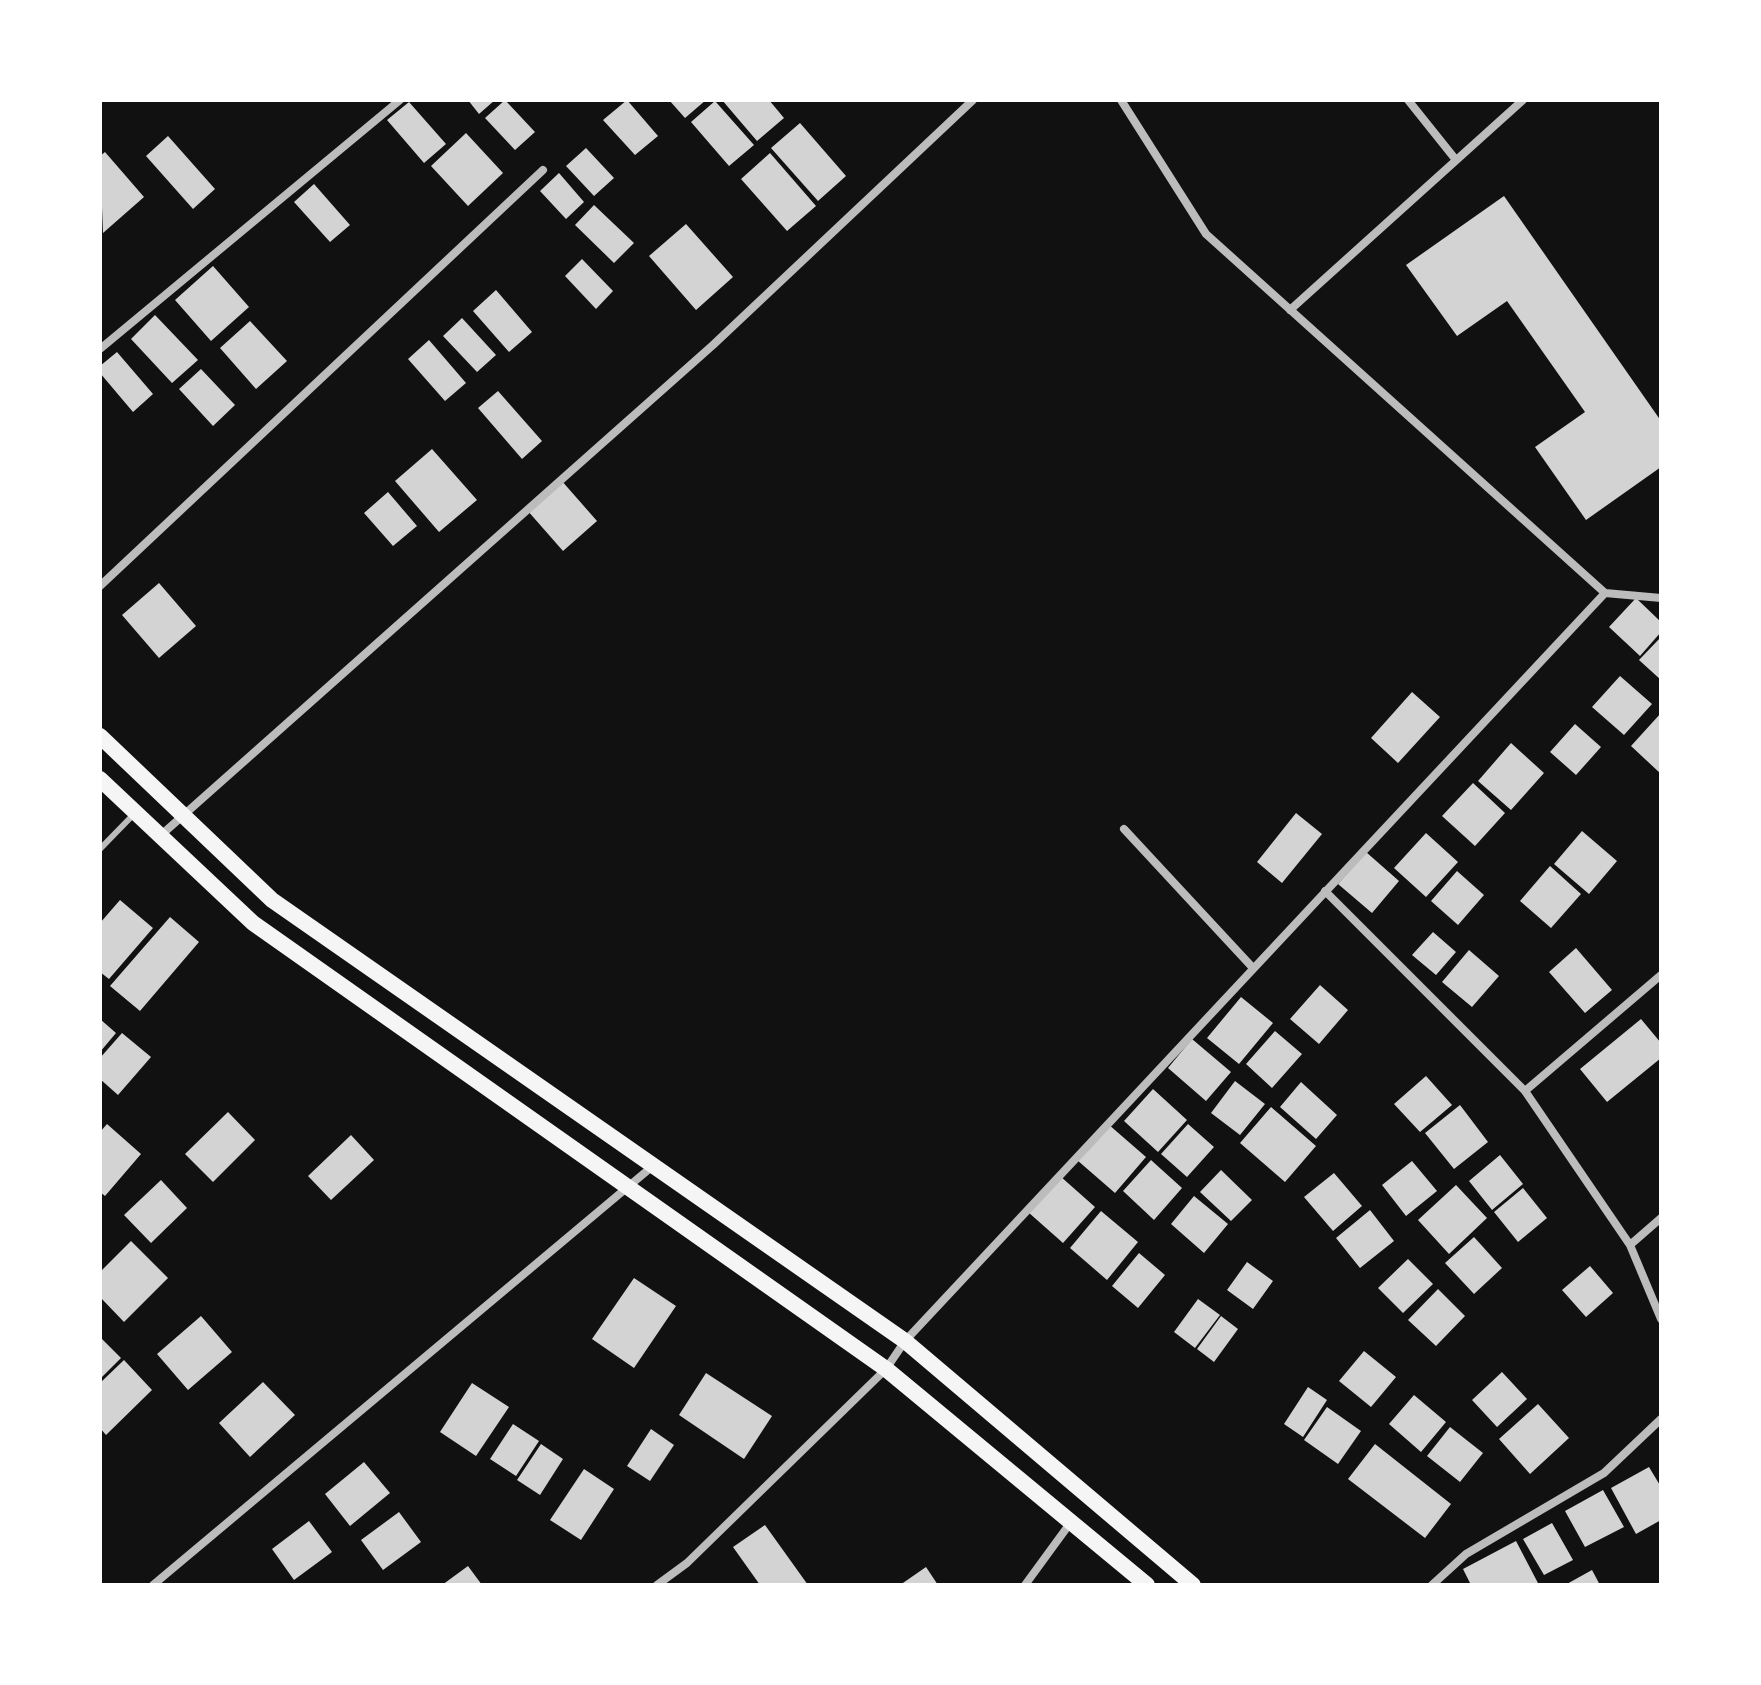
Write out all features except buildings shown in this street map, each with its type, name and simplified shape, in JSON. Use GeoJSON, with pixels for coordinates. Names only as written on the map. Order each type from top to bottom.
{"type":"FeatureCollection","features":[{"type":"Feature","properties":{"kind":"main road"},"geometry":{"type":"LineString","coordinates":[[100,736],[272,900],[905,1341],[1193,1585]]}},
{"type":"Feature","properties":{"kind":"main road"},"geometry":{"type":"LineString","coordinates":[[100,779],[253,923],[886,1369],[1147,1585]]}},
{"type":"Feature","properties":{"kind":"street"},"geometry":{"type":"LineString","coordinates":[[100,349],[400,100]]}},
{"type":"Feature","properties":{"kind":"street"},"geometry":{"type":"LineString","coordinates":[[160,836],[183,812],[713,345],[973,100]]}},
{"type":"Feature","properties":{"kind":"street"},"geometry":{"type":"LineString","coordinates":[[1121,100],[1206,234],[1605,593],[1661,598]]}},
{"type":"Feature","properties":{"kind":"street"},"geometry":{"type":"LineString","coordinates":[[1408,100],[1456,160]]}},
{"type":"Feature","properties":{"kind":"street"},"geometry":{"type":"LineString","coordinates":[[1290,310],[1523,100]]}},
{"type":"Feature","properties":{"kind":"street"},"geometry":{"type":"LineString","coordinates":[[100,586],[543,170]]}},
{"type":"Feature","properties":{"kind":"street"},"geometry":{"type":"LineString","coordinates":[[657,1585],[687,1563],[886,1369],[905,1341],[1605,593]]}},
{"type":"Feature","properties":{"kind":"street"},"geometry":{"type":"LineString","coordinates":[[1124,829],[1253,968]]}},
{"type":"Feature","properties":{"kind":"street"},"geometry":{"type":"LineString","coordinates":[[1325,891],[1525,1091],[1630,1245],[1661,1319]]}},
{"type":"Feature","properties":{"kind":"street"},"geometry":{"type":"LineString","coordinates":[[1525,1091],[1661,975]]}},
{"type":"Feature","properties":{"kind":"street"},"geometry":{"type":"LineString","coordinates":[[153,1585],[654,1165]]}},
{"type":"Feature","properties":{"kind":"street"},"geometry":{"type":"LineString","coordinates":[[1630,1245],[1661,1218]]}},
{"type":"Feature","properties":{"kind":"street"},"geometry":{"type":"LineString","coordinates":[[1432,1585],[1466,1554],[1604,1473],[1661,1419]]}},
{"type":"Feature","properties":{"kind":"street"},"geometry":{"type":"LineString","coordinates":[[1025,1585],[1071,1522]]}},
{"type":"Feature","properties":{"kind":"lane"},"geometry":{"type":"LineString","coordinates":[[100,849],[135,813]]}}]}
